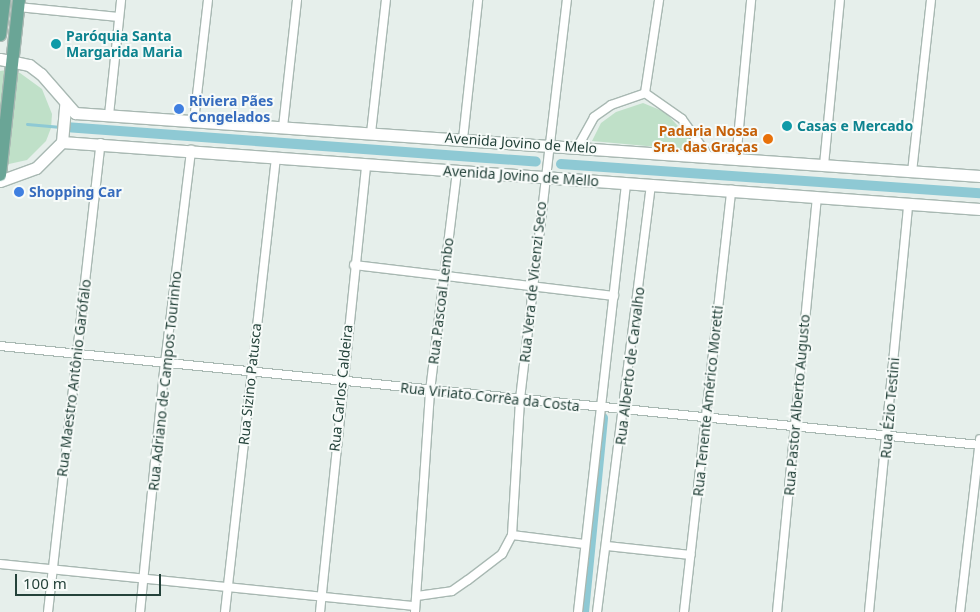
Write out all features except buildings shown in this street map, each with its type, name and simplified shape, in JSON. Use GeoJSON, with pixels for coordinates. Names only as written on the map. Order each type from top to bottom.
{"type":"FeatureCollection","features":[{"type":"Feature","properties":{"kind":"main road"},"geometry":{"type":"LineString","coordinates":[[0,35],[4,0]]}},
{"type":"Feature","properties":{"kind":"main road"},"geometry":{"type":"LineString","coordinates":[[0,175],[18,4]]}},
{"type":"Feature","properties":{"kind":"main road"},"geometry":{"type":"LineString","coordinates":[[0,59],[13,60],[42,74],[65,111],[62,138],[36,168],[0,181]]}},
{"type":"Feature","properties":{"kind":"main road","name":"Avenida Jovino de Melo"},"geometry":{"type":"LineString","coordinates":[[65,111],[980,176]]}},
{"type":"Feature","properties":{"kind":"main road","name":"Avenida Jovino de Mello"},"geometry":{"type":"LineString","coordinates":[[62,138],[102,143],[366,164],[980,209]]}},
{"type":"Feature","properties":{"kind":"street"},"geometry":{"type":"LineString","coordinates":[[109,115],[121,0]]}},
{"type":"Feature","properties":{"kind":"street"},"geometry":{"type":"LineString","coordinates":[[194,121],[208,0]]}},
{"type":"Feature","properties":{"kind":"street"},"geometry":{"type":"LineString","coordinates":[[283,127],[297,0]]}},
{"type":"Feature","properties":{"kind":"street"},"geometry":{"type":"LineString","coordinates":[[371,133],[386,0]]}},
{"type":"Feature","properties":{"kind":"street"},"geometry":{"type":"LineString","coordinates":[[463,139],[478,0]]}},
{"type":"Feature","properties":{"kind":"street","name":"Rua Vera de Vicenzi Seco"},"geometry":{"type":"LineString","coordinates":[[512,535],[520,399],[544,177],[551,145],[567,0]]}},
{"type":"Feature","properties":{"kind":"street"},"geometry":{"type":"LineString","coordinates":[[645,92],[659,0]]}},
{"type":"Feature","properties":{"kind":"street"},"geometry":{"type":"LineString","coordinates":[[736,160],[751,0]]}},
{"type":"Feature","properties":{"kind":"street"},"geometry":{"type":"LineString","coordinates":[[824,165],[840,0]]}},
{"type":"Feature","properties":{"kind":"street"},"geometry":{"type":"LineString","coordinates":[[912,172],[931,0]]}},
{"type":"Feature","properties":{"kind":"street"},"geometry":{"type":"LineString","coordinates":[[18,4],[119,17]]}},
{"type":"Feature","properties":{"kind":"street"},"geometry":{"type":"LineString","coordinates":[[577,148],[594,117],[611,105],[645,92]]}},
{"type":"Feature","properties":{"kind":"street"},"geometry":{"type":"LineString","coordinates":[[645,92],[682,119],[709,157]]}},
{"type":"Feature","properties":{"kind":"street","name":"Rua Maestro Antônio Garófalo"},"geometry":{"type":"LineString","coordinates":[[48,612],[76,355],[102,143]]}},
{"type":"Feature","properties":{"kind":"street","name":"Rua Adriano de Campos Tourinho"},"geometry":{"type":"LineString","coordinates":[[140,612],[165,363],[191,150]]}},
{"type":"Feature","properties":{"kind":"street","name":"Rua Sizino Patusca"},"geometry":{"type":"LineString","coordinates":[[225,612],[276,157]]}},
{"type":"Feature","properties":{"kind":"street","name":"Rua Carlos Caldeira"},"geometry":{"type":"LineString","coordinates":[[320,612],[342,381],[366,164]]}},
{"type":"Feature","properties":{"kind":"street","name":"Rua Pascoal Lembo"},"geometry":{"type":"LineString","coordinates":[[415,609],[430,391],[457,171]]}},
{"type":"Feature","properties":{"kind":"street","name":"Rua Alberto de Carvalho"},"geometry":{"type":"LineString","coordinates":[[578,612],[584,544],[626,183]]}},
{"type":"Feature","properties":{"kind":"street","name":"Rua Alberto de Carvalho"},"geometry":{"type":"LineString","coordinates":[[597,612],[625,410],[651,185]]}},
{"type":"Feature","properties":{"kind":"street","name":"Rua Tenente Américo Moretti"},"geometry":{"type":"LineString","coordinates":[[684,612],[731,190]]}},
{"type":"Feature","properties":{"kind":"street","name":"Rua Pastor Alberto Augusto"},"geometry":{"type":"LineString","coordinates":[[777,612],[817,197]]}},
{"type":"Feature","properties":{"kind":"street","name":"Rua Ézio Testini"},"geometry":{"type":"LineString","coordinates":[[869,612],[908,204]]}},
{"type":"Feature","properties":{"kind":"street"},"geometry":{"type":"LineString","coordinates":[[354,265],[614,296]]}},
{"type":"Feature","properties":{"kind":"street","name":"Rua Viriato Corrêa da Costa"},"geometry":{"type":"LineString","coordinates":[[0,346],[795,428],[980,445]]}},
{"type":"Feature","properties":{"kind":"street"},"geometry":{"type":"LineString","coordinates":[[960,612],[980,439]]}},
{"type":"Feature","properties":{"kind":"street"},"geometry":{"type":"LineString","coordinates":[[417,596],[452,591],[497,559],[508,548],[512,535],[584,544]]}},
{"type":"Feature","properties":{"kind":"street"},"geometry":{"type":"LineString","coordinates":[[607,546],[691,555]]}},
{"type":"Feature","properties":{"kind":"street"},"geometry":{"type":"LineString","coordinates":[[0,564],[227,589],[322,597],[415,609]]}},
{"type":"Feature","properties":{"kind":"green space"},"geometry":{"type":"Polygon","coordinates":[[[7,70],[20,73],[42,89],[52,114],[51,128],[46,141],[27,160],[0,166],[0,71],[7,70]]]}},
{"type":"Feature","properties":{"kind":"green space"},"geometry":{"type":"Polygon","coordinates":[[[643,103],[665,112],[701,151],[592,141],[601,123],[616,112],[643,103]]]}},
{"type":"Feature","properties":{"kind":"waterway"},"geometry":{"type":"LineString","coordinates":[[27,124],[61,127]]}},
{"type":"Feature","properties":{"kind":"waterway"},"geometry":{"type":"LineString","coordinates":[[65,127],[536,162]]}},
{"type":"Feature","properties":{"kind":"waterway"},"geometry":{"type":"LineString","coordinates":[[561,164],[980,193]]}},
{"type":"Feature","properties":{"kind":"waterway"},"geometry":{"type":"LineString","coordinates":[[584,612],[603,418]]}},
{"type":"Feature","properties":{"kind":"place","name":"Paróquia Santa Margarida Maria"},"geometry":{"type":"Point","coordinates":[56,44]}},
{"type":"Feature","properties":{"kind":"place","name":"Riviera Pães Congelados"},"geometry":{"type":"Point","coordinates":[179,109]}},
{"type":"Feature","properties":{"kind":"place","name":"Casas e Mercado"},"geometry":{"type":"Point","coordinates":[787,126]}},
{"type":"Feature","properties":{"kind":"place","name":"Padaria Nossa Sra. das Graças"},"geometry":{"type":"Point","coordinates":[768,139]}},
{"type":"Feature","properties":{"kind":"place","name":"Shopping Car"},"geometry":{"type":"Point","coordinates":[19,192]}}]}
